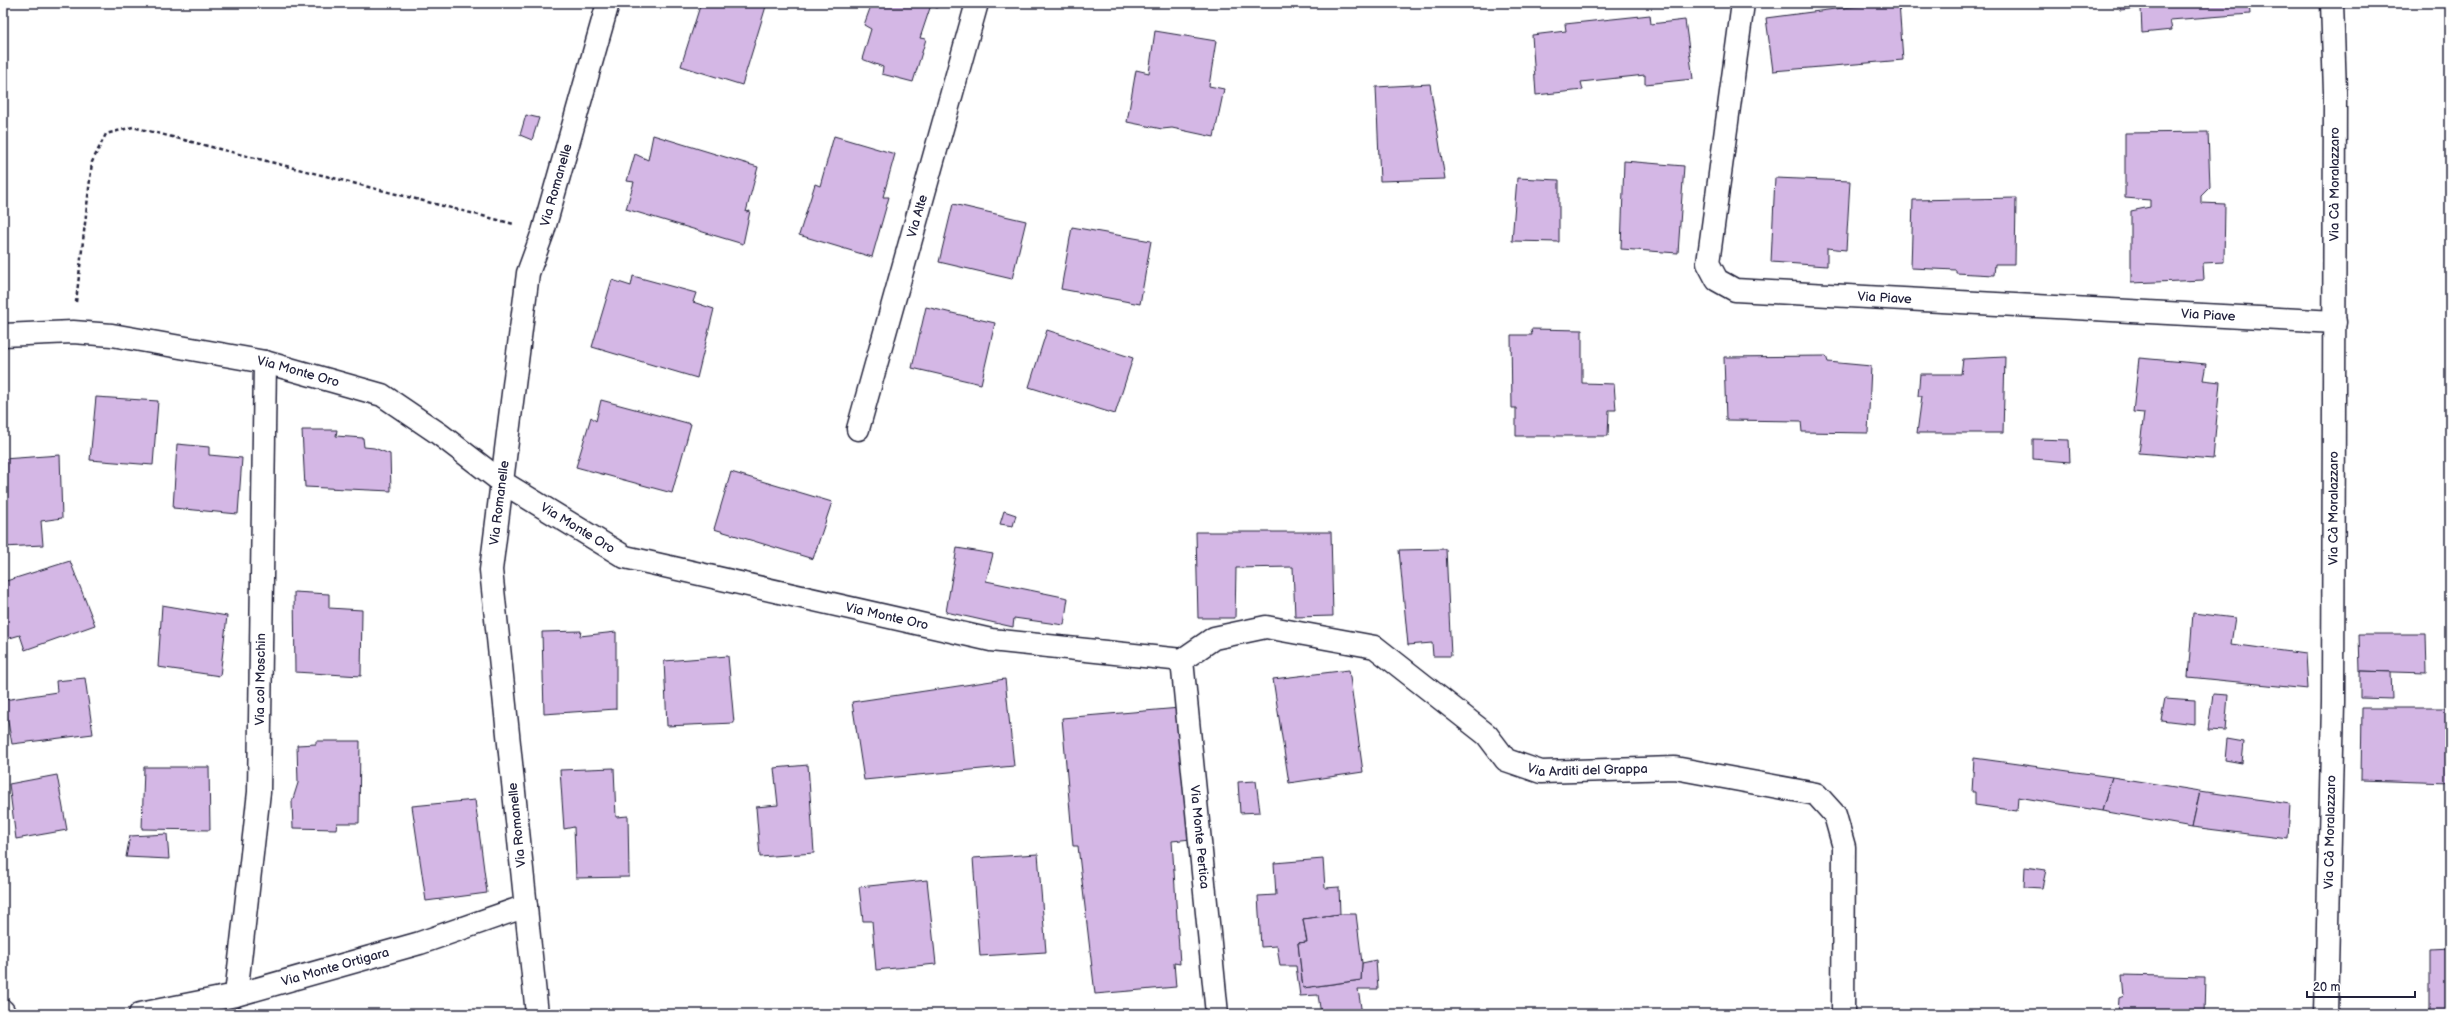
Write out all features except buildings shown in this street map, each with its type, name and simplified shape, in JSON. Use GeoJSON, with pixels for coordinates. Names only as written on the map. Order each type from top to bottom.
{"type":"FeatureCollection","features":[{"type":"Feature","properties":{"kind":"street","name":"Via Romanelle"},"geometry":{"type":"LineString","coordinates":[[537,1014],[490,570],[528,273],[543,232],[608,3]]}},
{"type":"Feature","properties":{"kind":"street","name":"Via Alte"},"geometry":{"type":"LineString","coordinates":[[858,429],[977,3]]}},
{"type":"Feature","properties":{"kind":"street","name":"Via Piave"},"geometry":{"type":"LineString","coordinates":[[1743,3],[1708,263],[1717,280],[1736,290],[2335,322]]}},
{"type":"Feature","properties":{"kind":"street","name":"Via Cà Moralazzaro"},"geometry":{"type":"LineString","coordinates":[[2326,1014],[2333,702],[2335,92],[2332,3]]}},
{"type":"Feature","properties":{"kind":"street","name":"Via Monte Oro"},"geometry":{"type":"LineString","coordinates":[[3,335],[73,332],[112,334],[265,362],[382,395],[438,433],[502,482],[625,557],[991,640],[1182,660]]}},
{"type":"Feature","properties":{"kind":"street","name":"Via col Moschin"},"geometry":{"type":"LineString","coordinates":[[236,995],[259,792],[265,362]]}},
{"type":"Feature","properties":{"kind":"street","name":"Via Arditi del Grappa"},"geometry":{"type":"LineString","coordinates":[[1182,660],[1214,638],[1266,627],[1375,647],[1486,735],[1506,760],[1541,772],[1675,768],[1816,794],[1835,815],[1844,847],[1843,1014]]}},
{"type":"Feature","properties":{"kind":"street","name":"Via Monte Pertica"},"geometry":{"type":"LineString","coordinates":[[1182,660],[1217,1014]]}},
{"type":"Feature","properties":{"kind":"street","name":"Via Monte Ortigara"},"geometry":{"type":"LineString","coordinates":[[140,1014],[236,995],[420,943],[526,906]]}},
{"type":"Feature","properties":{"kind":"path"},"geometry":{"type":"LineString","coordinates":[[73,332],[92,162],[106,134],[133,127],[543,232]]}}]}
